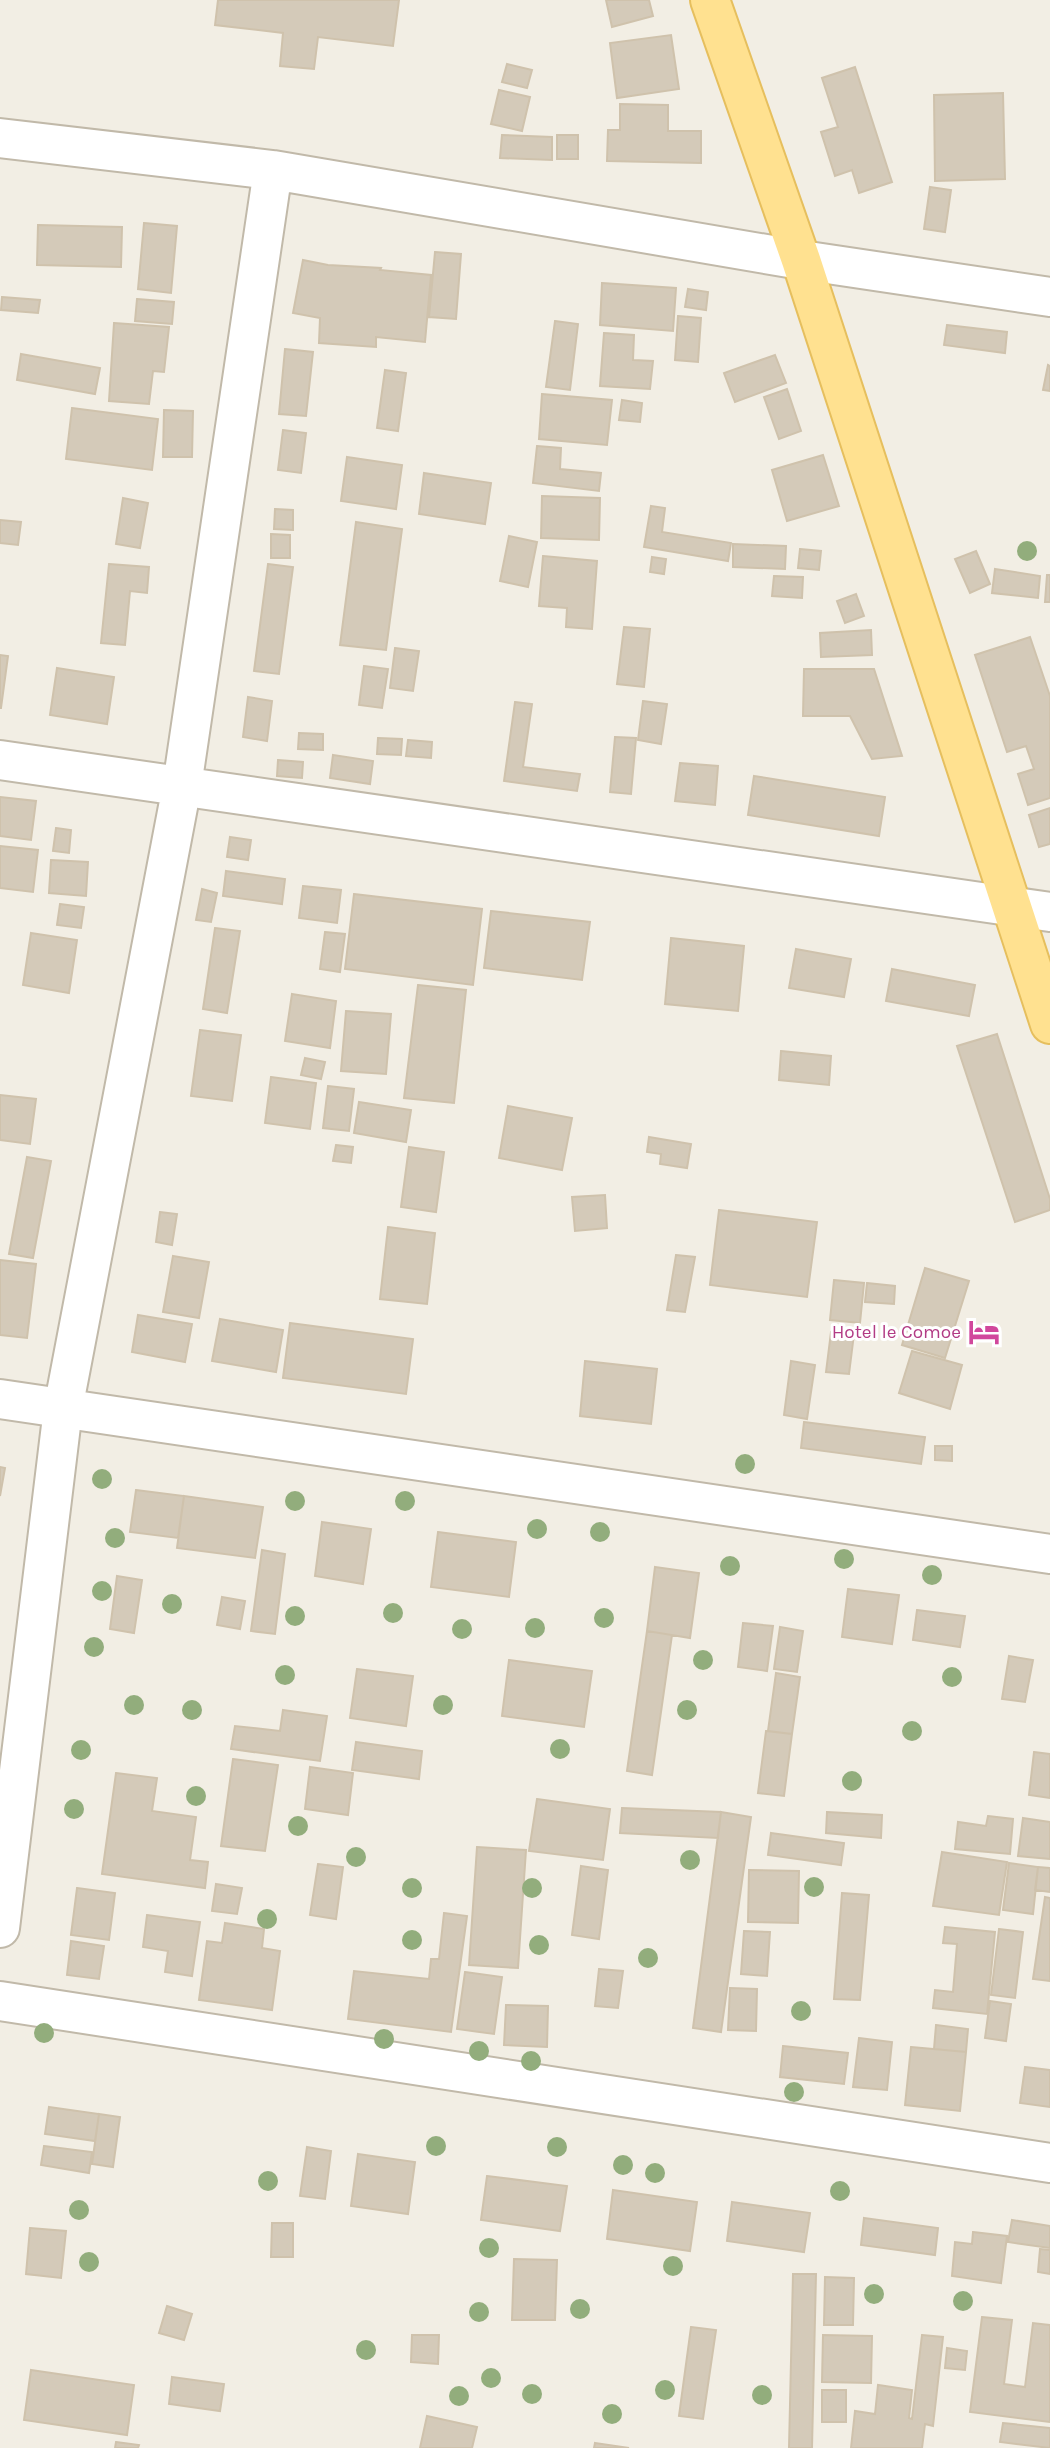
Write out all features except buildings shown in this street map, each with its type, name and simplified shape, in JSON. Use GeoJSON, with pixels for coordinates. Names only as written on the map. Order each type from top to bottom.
{"type":"FeatureCollection","features":[{"type":"Feature","properties":{"kind":"main road"},"geometry":{"type":"LineString","coordinates":[[710,0],[1032,909],[1050,1024]]}},
{"type":"Feature","properties":{"kind":"street"},"geometry":{"type":"LineString","coordinates":[[0,138],[272,170],[801,260],[1050,298]]}},
{"type":"Feature","properties":{"kind":"street"},"geometry":{"type":"LineString","coordinates":[[0,1928],[63,1409],[182,786],[272,170]]}},
{"type":"Feature","properties":{"kind":"street"},"geometry":{"type":"LineString","coordinates":[[0,760],[1032,909]]}},
{"type":"Feature","properties":{"kind":"street"},"geometry":{"type":"LineString","coordinates":[[0,1399],[1050,1554]]}},
{"type":"Feature","properties":{"kind":"street"},"geometry":{"type":"LineString","coordinates":[[0,2001],[1050,2163]]}},
{"type":"Feature","properties":{"kind":"place","name":"Hotel le Comoe"},"geometry":{"type":"Point","coordinates":[984,1332]}}]}
